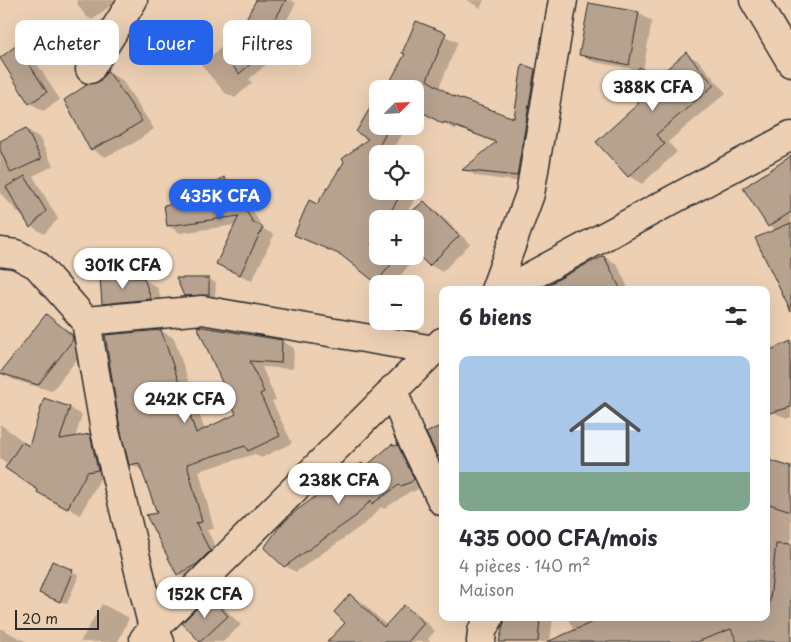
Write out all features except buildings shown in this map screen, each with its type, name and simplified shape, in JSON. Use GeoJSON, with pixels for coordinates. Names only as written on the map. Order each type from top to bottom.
{"type":"FeatureCollection","features":[{"type":"Feature","properties":{"kind":"street"},"geometry":{"type":"LineString","coordinates":[[90,69],[133,0]]}},
{"type":"Feature","properties":{"kind":"street"},"geometry":{"type":"LineString","coordinates":[[496,286],[530,194],[563,0]]}},
{"type":"Feature","properties":{"kind":"street"},"geometry":{"type":"LineString","coordinates":[[754,0],[791,62]]}},
{"type":"Feature","properties":{"kind":"street"},"geometry":{"type":"LineString","coordinates":[[512,286],[791,136]]}},
{"type":"Feature","properties":{"kind":"street"},"geometry":{"type":"LineString","coordinates":[[0,252],[16,254],[37,265],[86,321],[105,431],[152,637]]}},
{"type":"Feature","properties":{"kind":"street"},"geometry":{"type":"LineString","coordinates":[[86,321],[202,310],[438,346]]}},
{"type":"Feature","properties":{"kind":"street"},"geometry":{"type":"LineString","coordinates":[[152,637],[392,389],[438,346]]}},
{"type":"Feature","properties":{"kind":"street"},"geometry":{"type":"LineString","coordinates":[[392,389],[408,431],[439,495]]}},
{"type":"Feature","properties":{"kind":"street"},"geometry":{"type":"LineString","coordinates":[[481,642],[482,630],[487,621]]}}]}
